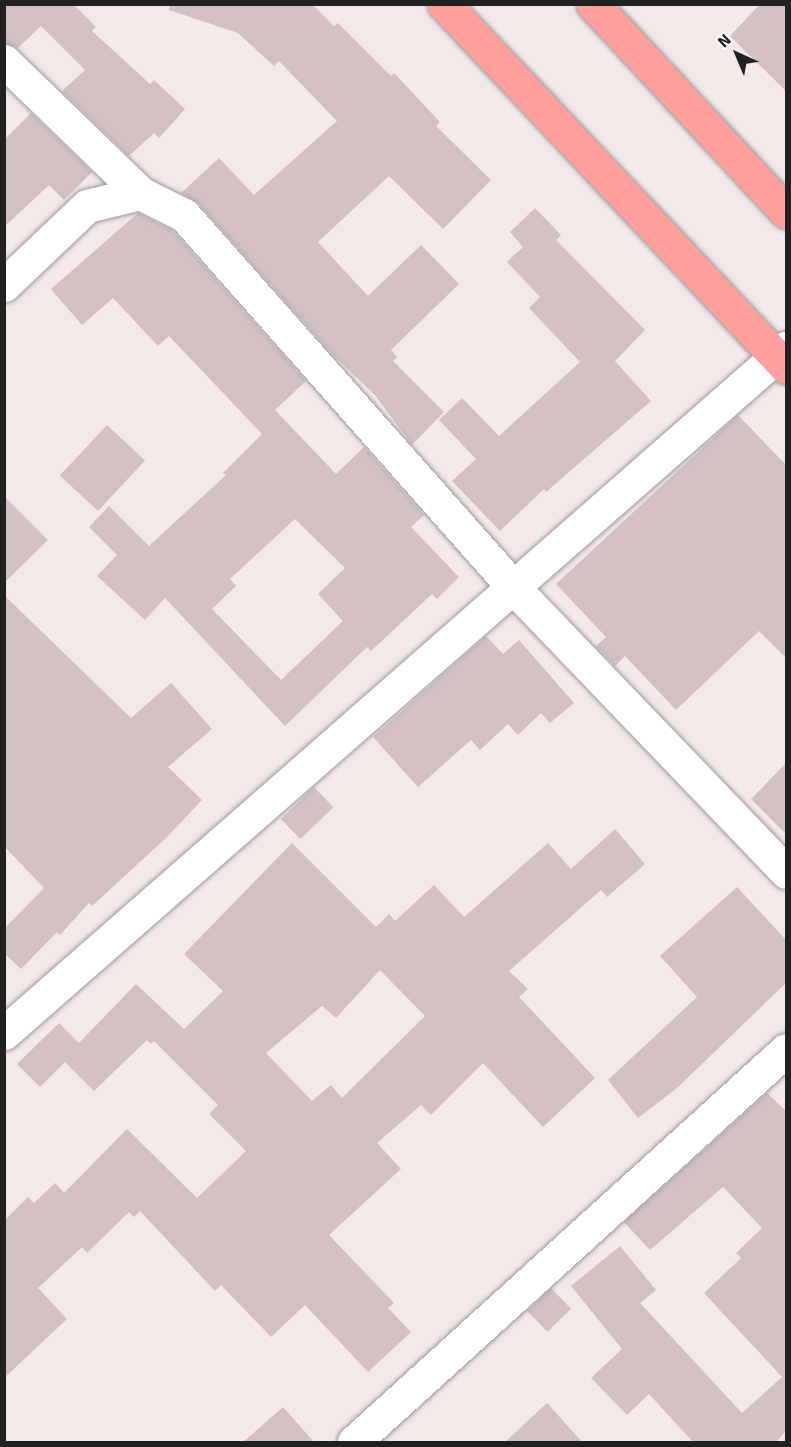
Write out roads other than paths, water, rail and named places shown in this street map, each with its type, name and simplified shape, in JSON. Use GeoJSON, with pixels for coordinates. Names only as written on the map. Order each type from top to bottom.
{"type":"FeatureCollection","features":[{"type":"Feature","properties":{"kind":"main road"},"geometry":{"type":"LineString","coordinates":[[444,4],[783,356]]}},
{"type":"Feature","properties":{"kind":"main road"},"geometry":{"type":"LineString","coordinates":[[593,4],[786,212]]}},
{"type":"Feature","properties":{"kind":"street"},"geometry":{"type":"LineString","coordinates":[[4,61],[140,192],[184,215],[512,586],[786,872]]}},
{"type":"Feature","properties":{"kind":"street"},"geometry":{"type":"LineString","coordinates":[[4,285],[87,206],[140,192]]}},
{"type":"Feature","properties":{"kind":"street"},"geometry":{"type":"LineString","coordinates":[[4,1033],[512,586],[783,356]]}},
{"type":"Feature","properties":{"kind":"street"},"geometry":{"type":"LineString","coordinates":[[354,1443],[786,1050]]}}]}
